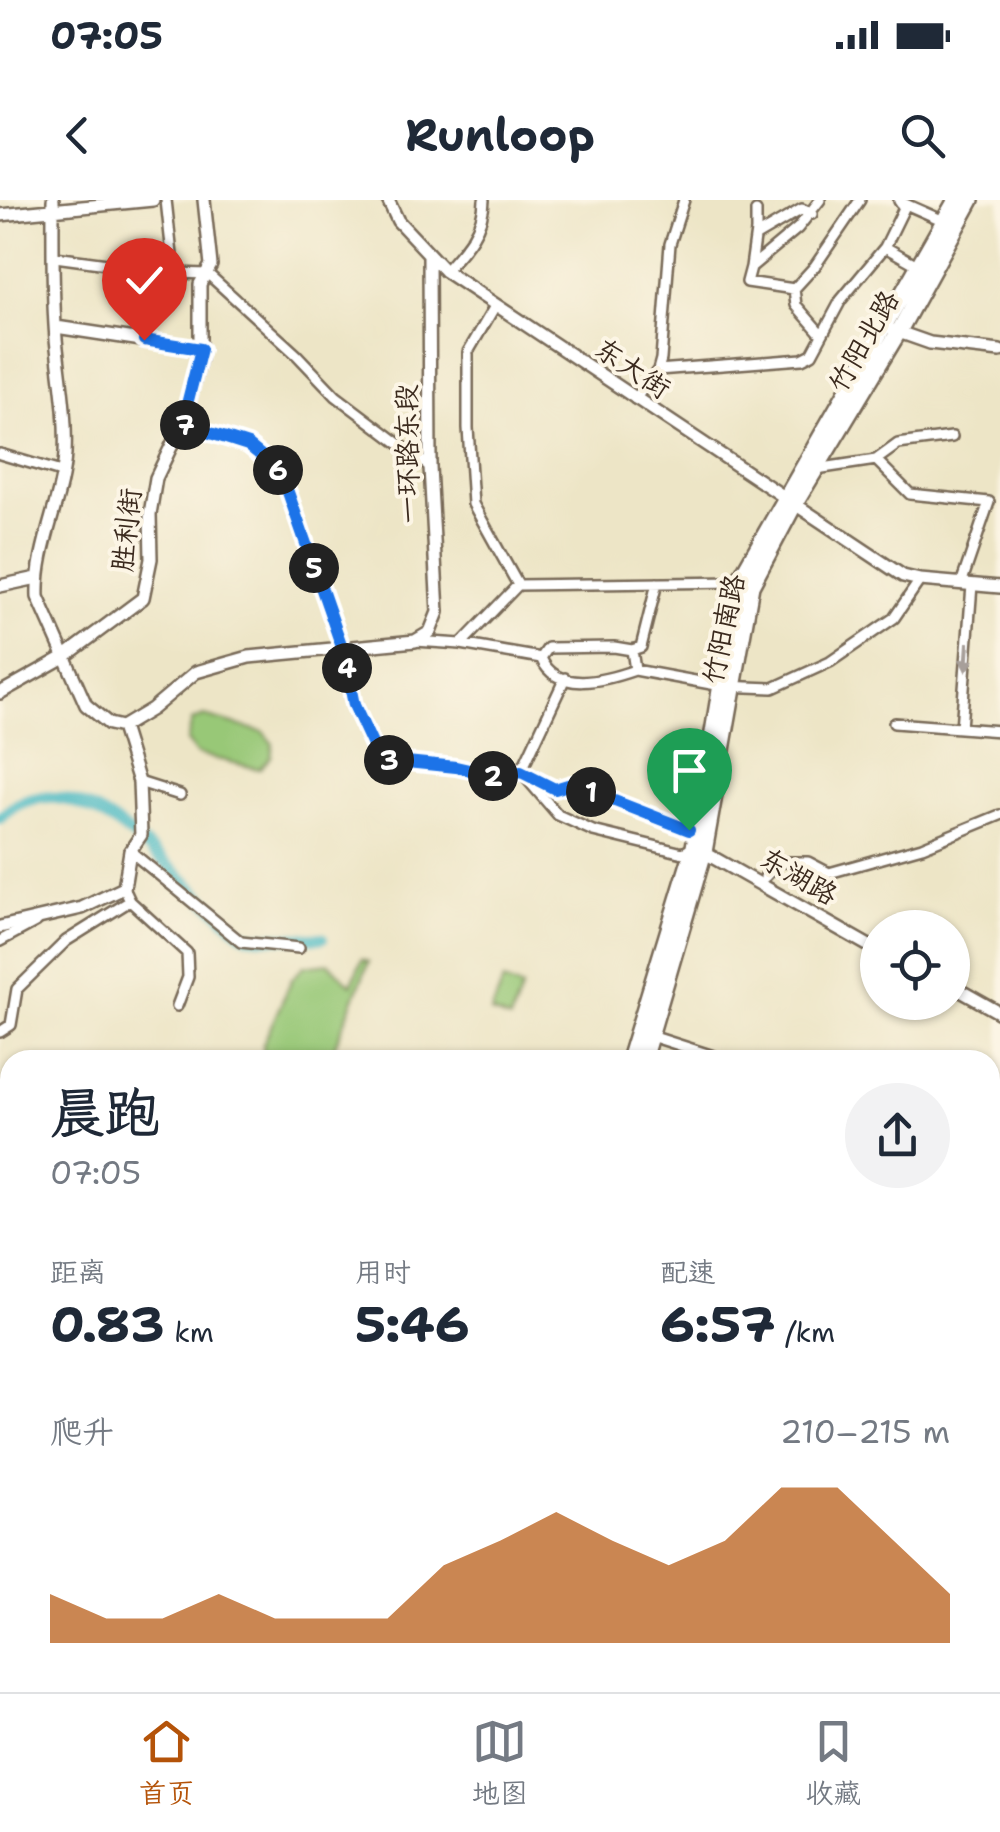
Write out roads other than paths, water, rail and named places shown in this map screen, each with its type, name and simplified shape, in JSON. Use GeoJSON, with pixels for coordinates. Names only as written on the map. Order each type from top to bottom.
{"type":"FeatureCollection","features":[{"type":"Feature","properties":{"kind":"highway","name":"竹阳北路"},"geometry":{"type":"LineString","coordinates":[[789,501],[816,469],[894,326],[919,266],[956,200]]}},
{"type":"Feature","properties":{"kind":"highway","name":"竹阳北路"},"geometry":{"type":"LineString","coordinates":[[789,501],[971,200]]}},
{"type":"Feature","properties":{"kind":"highway","name":"竹阳南路"},"geometry":{"type":"LineString","coordinates":[[728,686],[738,582],[789,501]]}},
{"type":"Feature","properties":{"kind":"highway","name":"竹阳南路"},"geometry":{"type":"LineString","coordinates":[[647,1050],[700,846],[728,686],[752,586],[789,501]]}},
{"type":"Feature","properties":{"kind":"highway","name":"竹阳南路"},"geometry":{"type":"LineString","coordinates":[[633,1050],[700,846]]}},
{"type":"Feature","properties":{"kind":"street"},"geometry":{"type":"LineString","coordinates":[[0,215],[84,202],[153,200]]}},
{"type":"Feature","properties":{"kind":"street"},"geometry":{"type":"LineString","coordinates":[[166,200],[174,273]]}},
{"type":"Feature","properties":{"kind":"street","name":"胜利街"},"geometry":{"type":"LineString","coordinates":[[0,693],[64,657],[144,598],[151,559],[150,514],[156,478],[182,424],[201,349],[200,284],[211,265],[204,200]]}},
{"type":"Feature","properties":{"kind":"street","name":"东大街"},"geometry":{"type":"LineString","coordinates":[[388,200],[398,221],[445,271],[903,576],[920,580]]}},
{"type":"Feature","properties":{"kind":"street"},"geometry":{"type":"LineString","coordinates":[[445,271],[483,220],[484,200]]}},
{"type":"Feature","properties":{"kind":"street"},"geometry":{"type":"LineString","coordinates":[[635,399],[658,370],[666,318],[670,244],[684,200]]}},
{"type":"Feature","properties":{"kind":"street"},"geometry":{"type":"LineString","coordinates":[[750,267],[812,214],[820,200]]}},
{"type":"Feature","properties":{"kind":"street"},"geometry":{"type":"LineString","coordinates":[[794,288],[815,266],[860,200]]}},
{"type":"Feature","properties":{"kind":"street"},"geometry":{"type":"LineString","coordinates":[[658,370],[802,359],[812,354],[841,300],[885,247],[904,208],[896,200]]}},
{"type":"Feature","properties":{"kind":"street"},"geometry":{"type":"LineString","coordinates":[[896,200],[944,221]]}},
{"type":"Feature","properties":{"kind":"street"},"geometry":{"type":"LineString","coordinates":[[53,206],[65,459],[37,578],[38,597],[86,706],[122,728]]}},
{"type":"Feature","properties":{"kind":"street"},"geometry":{"type":"LineString","coordinates":[[756,236],[802,209],[812,214]]}},
{"type":"Feature","properties":{"kind":"street"},"geometry":{"type":"LineString","coordinates":[[756,211],[756,236],[747,282],[794,288]]}},
{"type":"Feature","properties":{"kind":"street"},"geometry":{"type":"LineString","coordinates":[[885,247],[919,266]]}},
{"type":"Feature","properties":{"kind":"street","name":"一环路东段"},"geometry":{"type":"LineString","coordinates":[[415,641],[430,632],[438,612],[430,467],[429,256]]}},
{"type":"Feature","properties":{"kind":"street"},"geometry":{"type":"LineString","coordinates":[[55,258],[208,274],[336,396],[430,467]]}},
{"type":"Feature","properties":{"kind":"street"},"geometry":{"type":"LineString","coordinates":[[794,288],[796,305],[822,335]]}},
{"type":"Feature","properties":{"kind":"street"},"geometry":{"type":"LineString","coordinates":[[495,306],[468,352],[474,504],[518,585]]}},
{"type":"Feature","properties":{"kind":"street"},"geometry":{"type":"LineString","coordinates":[[894,326],[1000,348]]}},
{"type":"Feature","properties":{"kind":"street"},"geometry":{"type":"LineString","coordinates":[[56,327],[201,349]]}},
{"type":"Feature","properties":{"kind":"street"},"geometry":{"type":"LineString","coordinates":[[182,424],[248,445],[281,472],[343,650],[360,720],[374,748],[387,760],[456,767],[496,776],[521,772],[555,789],[571,784],[689,830],[700,846],[683,853],[593,831],[558,816],[521,772]]}},
{"type":"Feature","properties":{"kind":"street"},"geometry":{"type":"LineString","coordinates":[[816,469],[876,460],[898,444],[952,437]]}},
{"type":"Feature","properties":{"kind":"street"},"geometry":{"type":"LineString","coordinates":[[0,454],[61,472]]}},
{"type":"Feature","properties":{"kind":"street"},"geometry":{"type":"LineString","coordinates":[[876,460],[910,494],[989,502],[967,584],[961,728]]}},
{"type":"Feature","properties":{"kind":"street"},"geometry":{"type":"LineString","coordinates":[[0,586],[37,578]]}},
{"type":"Feature","properties":{"kind":"street"},"geometry":{"type":"LineString","coordinates":[[541,658],[544,666],[565,678],[587,684],[635,670],[728,686],[772,688],[830,662],[894,618],[920,580],[1000,586]]}},
{"type":"Feature","properties":{"kind":"street"},"geometry":{"type":"LineString","coordinates":[[461,644],[518,585],[738,582]]}},
{"type":"Feature","properties":{"kind":"street"},"geometry":{"type":"LineString","coordinates":[[541,658],[548,648],[614,646],[632,650],[641,646],[657,584]]}},
{"type":"Feature","properties":{"kind":"street"},"geometry":{"type":"LineString","coordinates":[[122,728],[196,672],[249,657],[415,641],[461,644],[541,658]]}},
{"type":"Feature","properties":{"kind":"street"},"geometry":{"type":"LineString","coordinates":[[632,650],[635,670]]}},
{"type":"Feature","properties":{"kind":"street"},"geometry":{"type":"LineString","coordinates":[[521,772],[565,678]]}},
{"type":"Feature","properties":{"kind":"street"},"geometry":{"type":"LineString","coordinates":[[894,723],[1000,731]]}},
{"type":"Feature","properties":{"kind":"street"},"geometry":{"type":"LineString","coordinates":[[122,728],[139,782],[141,835],[130,850],[124,888],[130,901],[187,953],[188,977],[178,1006]]}},
{"type":"Feature","properties":{"kind":"street"},"geometry":{"type":"LineString","coordinates":[[139,782],[180,795]]}},
{"type":"Feature","properties":{"kind":"street"},"geometry":{"type":"LineString","coordinates":[[764,876],[779,862],[808,862],[828,873],[922,847],[1000,815]]}},
{"type":"Feature","properties":{"kind":"street","name":"东湖路"},"geometry":{"type":"LineString","coordinates":[[700,846],[764,876],[860,932]]}},
{"type":"Feature","properties":{"kind":"street","name":"东湖路"},"geometry":{"type":"LineString","coordinates":[[700,846],[860,940]]}},
{"type":"Feature","properties":{"kind":"street"},"geometry":{"type":"LineString","coordinates":[[130,850],[241,942],[299,948]]}},
{"type":"Feature","properties":{"kind":"street"},"geometry":{"type":"LineString","coordinates":[[0,928],[82,908],[124,888]]}},
{"type":"Feature","properties":{"kind":"street"},"geometry":{"type":"LineString","coordinates":[[0,1032],[11,1026],[17,989],[66,941],[130,901]]}},
{"type":"Feature","properties":{"kind":"street"},"geometry":{"type":"LineString","coordinates":[[0,942],[38,920]]}},
{"type":"Feature","properties":{"kind":"street"},"geometry":{"type":"LineString","coordinates":[[970,996],[1000,1014]]}},
{"type":"Feature","properties":{"kind":"street"},"geometry":{"type":"LineString","coordinates":[[970,1004],[1000,1022]]}},
{"type":"Feature","properties":{"kind":"street"},"geometry":{"type":"LineString","coordinates":[[651,1036],[695,1050]]}},
{"type":"Feature","properties":{"kind":"waterway"},"geometry":{"type":"LineString","coordinates":[[0,818],[26,801],[55,798],[85,806],[144,844],[245,935],[322,938]]}}]}
